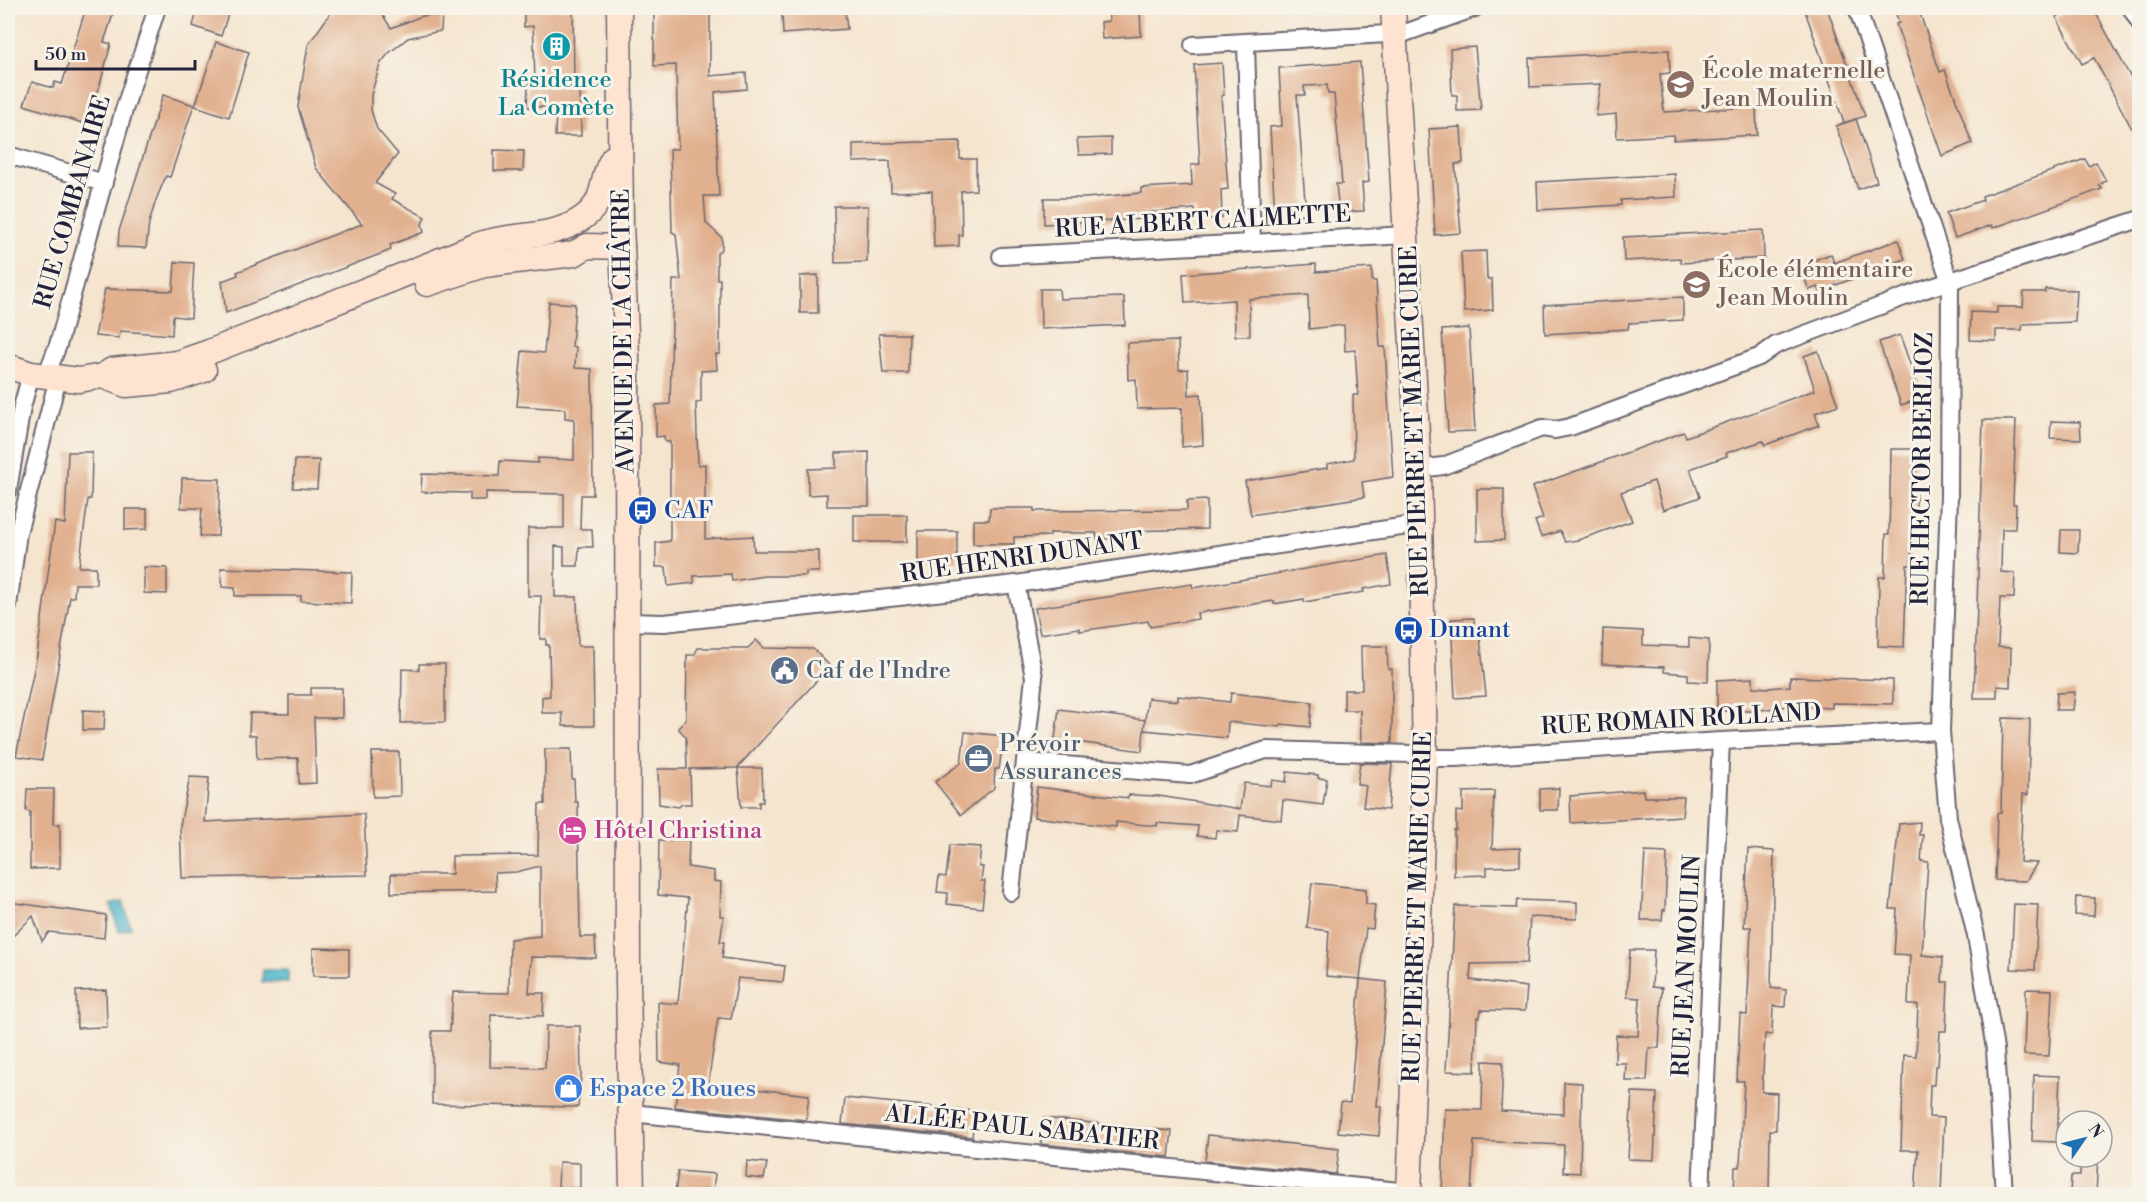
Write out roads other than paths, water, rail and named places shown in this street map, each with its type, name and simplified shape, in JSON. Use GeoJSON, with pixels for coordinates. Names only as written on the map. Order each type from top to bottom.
{"type":"FeatureCollection","features":[{"type":"Feature","properties":{"kind":"street","name":"RUE COMBANAIRE"},"geometry":{"type":"LineString","coordinates":[[8,606],[45,376],[58,345],[157,8]]}},
{"type":"Feature","properties":{"kind":"street","name":"AVENUE DE LA CHÂTRE"},"geometry":{"type":"LineString","coordinates":[[619,8],[622,247],[627,356],[632,1194]]}},
{"type":"Feature","properties":{"kind":"street","name":"RUE PIERRE ET MARIE CURIE"},"geometry":{"type":"LineString","coordinates":[[1393,8],[1419,469],[1425,756],[1409,1193]]}},
{"type":"Feature","properties":{"kind":"street"},"geometry":{"type":"LineString","coordinates":[[1193,45],[1246,44],[1405,33],[1475,8]]}},
{"type":"Feature","properties":{"kind":"street","name":"RUE HECTOR BERLIOZ"},"geometry":{"type":"LineString","coordinates":[[1857,8],[1950,282],[1949,496],[1941,731],[1948,818],[1976,936],[1995,1049],[2004,1194]]}},
{"type":"Feature","properties":{"kind":"street"},"geometry":{"type":"LineString","coordinates":[[2131,8],[2139,23]]}},
{"type":"Feature","properties":{"kind":"street"},"geometry":{"type":"LineString","coordinates":[[1246,44],[1252,243]]}},
{"type":"Feature","properties":{"kind":"street"},"geometry":{"type":"LineString","coordinates":[[8,366],[45,376],[79,380],[103,375],[112,370],[177,363],[477,245],[556,231],[583,218],[599,202],[606,168],[620,148]]}},
{"type":"Feature","properties":{"kind":"street"},"geometry":{"type":"LineString","coordinates":[[8,156],[104,183]]}},
{"type":"Feature","properties":{"kind":"street"},"geometry":{"type":"LineString","coordinates":[[1419,469],[1443,466],[1542,428],[1555,430],[1570,427],[1759,357],[1776,345],[1950,282],[2139,219]]}},
{"type":"Feature","properties":{"kind":"street"},"geometry":{"type":"LineString","coordinates":[[556,231],[580,238],[580,250]]}},
{"type":"Feature","properties":{"kind":"street","name":"RUE ALBERT CALMETTE"},"geometry":{"type":"LineString","coordinates":[[1001,256],[1407,235]]}},
{"type":"Feature","properties":{"kind":"street"},"geometry":{"type":"LineString","coordinates":[[103,375],[126,386],[171,381],[461,271],[510,260],[580,250],[622,247]]}},
{"type":"Feature","properties":{"kind":"street"},"geometry":{"type":"LineString","coordinates":[[580,250],[605,266],[623,286]]}},
{"type":"Feature","properties":{"kind":"street","name":"RUE COMBANAIRE"},"geometry":{"type":"LineString","coordinates":[[8,490],[22,406],[45,376]]}},
{"type":"Feature","properties":{"kind":"street","name":"RUE HENRI DUNANT"},"geometry":{"type":"LineString","coordinates":[[628,621],[664,623],[1016,585],[1421,524]]}},
{"type":"Feature","properties":{"kind":"street"},"geometry":{"type":"LineString","coordinates":[[1011,892],[1034,677],[1016,585]]}},
{"type":"Feature","properties":{"kind":"street","name":"RUE ROMAIN ROLLAND"},"geometry":{"type":"LineString","coordinates":[[1026,762],[1190,775],[1266,750],[1455,758],[1721,741],[1941,731]]}},
{"type":"Feature","properties":{"kind":"street","name":"RUE JEAN MOULIN"},"geometry":{"type":"LineString","coordinates":[[1701,1194],[1721,741]]}},
{"type":"Feature","properties":{"kind":"street","name":"ALLÉE PAUL SABATIER"},"geometry":{"type":"LineString","coordinates":[[631,1113],[1409,1193]]}},
{"type":"Feature","properties":{"kind":"water"},"geometry":{"type":"Polygon","coordinates":[[[123,901],[131,928],[119,932],[111,905],[123,901]]]}},
{"type":"Feature","properties":{"kind":"water"},"geometry":{"type":"Polygon","coordinates":[[[263,970],[288,970],[288,983],[262,982],[263,970]]]}},
{"type":"Feature","properties":{"kind":"place","name":"Résidence La Comète"},"geometry":{"type":"Point","coordinates":[556,47]}},
{"type":"Feature","properties":{"kind":"place","name":"École maternelle Jean Moulin"},"geometry":{"type":"Point","coordinates":[1681,85]}},
{"type":"Feature","properties":{"kind":"place","name":"École élémentaire Jean Moulin"},"geometry":{"type":"Point","coordinates":[1696,284]}},
{"type":"Feature","properties":{"kind":"place","name":"CAF"},"geometry":{"type":"Point","coordinates":[643,511]}},
{"type":"Feature","properties":{"kind":"place","name":"Dunant"},"geometry":{"type":"Point","coordinates":[1408,630]}},
{"type":"Feature","properties":{"kind":"place","name":"Caf de l'Indre"},"geometry":{"type":"Point","coordinates":[785,671]}},
{"type":"Feature","properties":{"kind":"place","name":"Prévoir Assurances"},"geometry":{"type":"Point","coordinates":[978,758]}},
{"type":"Feature","properties":{"kind":"place","name":"Hôtel Christina"},"geometry":{"type":"Point","coordinates":[573,831]}},
{"type":"Feature","properties":{"kind":"place","name":"Espace 2 Roues"},"geometry":{"type":"Point","coordinates":[568,1089]}}]}
